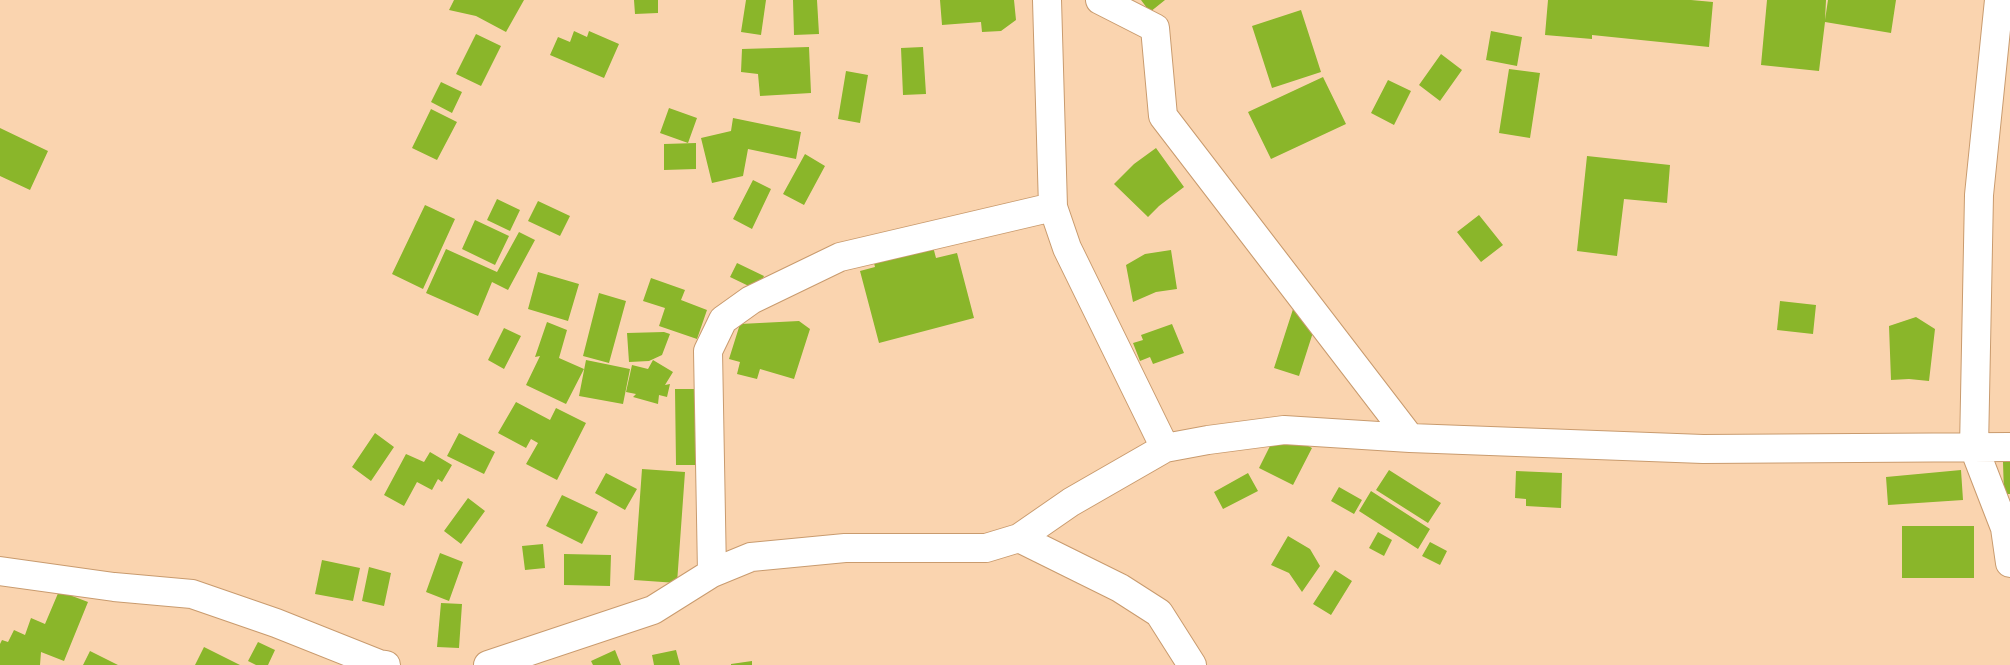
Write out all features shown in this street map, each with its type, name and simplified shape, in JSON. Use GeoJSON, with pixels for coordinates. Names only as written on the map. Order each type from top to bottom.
{"type":"FeatureCollection","features":[{"type":"Feature","properties":{"kind":"street"},"geometry":{"type":"LineString","coordinates":[[1047,0],[1053,207],[1067,248],[1165,448]]}},
{"type":"Feature","properties":{"kind":"street"},"geometry":{"type":"LineString","coordinates":[[1100,0],[1155,28],[1163,116],[1410,438]]}},
{"type":"Feature","properties":{"kind":"street"},"geometry":{"type":"LineString","coordinates":[[1999,0],[1979,195],[1974,448],[2004,528],[2010,563]]}},
{"type":"Feature","properties":{"kind":"street"},"geometry":{"type":"LineString","coordinates":[[712,573],[708,351],[723,320],[751,300],[840,257],[1053,207]]}},
{"type":"Feature","properties":{"kind":"street"},"geometry":{"type":"LineString","coordinates":[[488,665],[653,610],[712,573],[751,557],[845,548],[986,548],[1020,538],[1071,502],[1165,448],[1208,440],[1284,430],[1410,438],[1703,448],[2010,447]]}},
{"type":"Feature","properties":{"kind":"street"},"geometry":{"type":"LineString","coordinates":[[1020,538],[1120,588],[1159,612],[1192,665]]}},
{"type":"Feature","properties":{"kind":"street"},"geometry":{"type":"LineString","coordinates":[[0,571],[114,587],[192,594],[276,623],[381,665]]}},
{"type":"Feature","properties":{"kind":"building"},"geometry":{"type":"Polygon","coordinates":[[[454,0],[524,0],[506,32],[476,16],[449,10],[454,0]]]}},
{"type":"Feature","properties":{"kind":"building"},"geometry":{"type":"Polygon","coordinates":[[[634,0],[658,0],[658,13],[635,14],[634,0]]]}},
{"type":"Feature","properties":{"kind":"building"},"geometry":{"type":"Polygon","coordinates":[[[746,0],[766,0],[761,35],[741,32],[746,0]]]}},
{"type":"Feature","properties":{"kind":"building"},"geometry":{"type":"Polygon","coordinates":[[[793,0],[817,0],[819,34],[794,35],[793,0]]]}},
{"type":"Feature","properties":{"kind":"building"},"geometry":{"type":"Polygon","coordinates":[[[940,0],[1014,0],[1016,20],[1001,31],[982,32],[981,22],[942,25],[940,0]]]}},
{"type":"Feature","properties":{"kind":"building"},"geometry":{"type":"Polygon","coordinates":[[[1141,0],[1165,0],[1150,12],[1141,0]]]}},
{"type":"Feature","properties":{"kind":"building"},"geometry":{"type":"Polygon","coordinates":[[[1548,0],[1691,0],[1713,2],[1709,47],[1592,35],[1592,39],[1545,35],[1548,0]]]}},
{"type":"Feature","properties":{"kind":"building"},"geometry":{"type":"Polygon","coordinates":[[[1767,0],[1826,0],[1825,20],[1828,0],[1896,0],[1891,33],[1825,22],[1819,71],[1761,65],[1767,0]]]}},
{"type":"Feature","properties":{"kind":"building"},"geometry":{"type":"Polygon","coordinates":[[[1301,10],[1321,72],[1272,88],[1252,26],[1301,10]]]}},
{"type":"Feature","properties":{"kind":"building"},"geometry":{"type":"Polygon","coordinates":[[[574,31],[587,37],[589,31],[619,44],[604,78],[550,55],[558,37],[570,42],[574,31]]]}},
{"type":"Feature","properties":{"kind":"building"},"geometry":{"type":"Polygon","coordinates":[[[1491,31],[1522,37],[1517,66],[1486,60],[1491,31]]]}},
{"type":"Feature","properties":{"kind":"building"},"geometry":{"type":"Polygon","coordinates":[[[476,34],[501,46],[481,86],[456,74],[476,34]]]}},
{"type":"Feature","properties":{"kind":"building"},"geometry":{"type":"Polygon","coordinates":[[[809,47],[811,93],[760,96],[758,74],[741,72],[742,49],[809,47]]]}},
{"type":"Feature","properties":{"kind":"building"},"geometry":{"type":"Polygon","coordinates":[[[923,47],[926,94],[903,95],[901,48],[923,47]]]}},
{"type":"Feature","properties":{"kind":"building"},"geometry":{"type":"Polygon","coordinates":[[[1441,54],[1462,70],[1440,101],[1419,85],[1441,54]]]}},
{"type":"Feature","properties":{"kind":"building"},"geometry":{"type":"Polygon","coordinates":[[[1509,69],[1540,73],[1530,138],[1499,133],[1509,69]]]}},
{"type":"Feature","properties":{"kind":"building"},"geometry":{"type":"Polygon","coordinates":[[[846,71],[868,75],[860,123],[838,119],[846,71]]]}},
{"type":"Feature","properties":{"kind":"building"},"geometry":{"type":"Polygon","coordinates":[[[1323,77],[1346,124],[1271,159],[1248,112],[1323,77]]]}},
{"type":"Feature","properties":{"kind":"building"},"geometry":{"type":"Polygon","coordinates":[[[1388,80],[1411,91],[1394,125],[1371,113],[1388,80]]]}},
{"type":"Feature","properties":{"kind":"building"},"geometry":{"type":"Polygon","coordinates":[[[441,82],[462,92],[452,113],[431,102],[441,82]]]}},
{"type":"Feature","properties":{"kind":"building"},"geometry":{"type":"Polygon","coordinates":[[[669,108],[697,118],[688,143],[660,133],[669,108]]]}},
{"type":"Feature","properties":{"kind":"building"},"geometry":{"type":"Polygon","coordinates":[[[431,109],[457,122],[437,160],[412,148],[431,109]]]}},
{"type":"Feature","properties":{"kind":"building"},"geometry":{"type":"Polygon","coordinates":[[[733,118],[801,132],[796,159],[748,149],[743,176],[712,183],[701,138],[731,131],[733,118]]]}},
{"type":"Feature","properties":{"kind":"building"},"geometry":{"type":"Polygon","coordinates":[[[0,128],[48,151],[30,190],[0,176],[0,128]]]}},
{"type":"Feature","properties":{"kind":"building"},"geometry":{"type":"Polygon","coordinates":[[[696,143],[696,169],[664,170],[664,144],[696,143]]]}},
{"type":"Feature","properties":{"kind":"building"},"geometry":{"type":"Polygon","coordinates":[[[1156,148],[1184,187],[1148,217],[1114,184],[1134,164],[1156,148]]]}},
{"type":"Feature","properties":{"kind":"building"},"geometry":{"type":"Polygon","coordinates":[[[805,154],[825,166],[804,205],[783,194],[805,154]]]}},
{"type":"Feature","properties":{"kind":"building"},"geometry":{"type":"Polygon","coordinates":[[[1587,156],[1670,165],[1667,203],[1624,199],[1617,256],[1577,251],[1587,156]]]}},
{"type":"Feature","properties":{"kind":"building"},"geometry":{"type":"Polygon","coordinates":[[[753,180],[771,189],[752,229],[733,219],[753,180]]]}},
{"type":"Feature","properties":{"kind":"building"},"geometry":{"type":"Polygon","coordinates":[[[497,199],[520,210],[510,231],[487,220],[497,199]]]}},
{"type":"Feature","properties":{"kind":"building"},"geometry":{"type":"Polygon","coordinates":[[[538,201],[570,216],[560,236],[528,221],[538,201]]]}},
{"type":"Feature","properties":{"kind":"building"},"geometry":{"type":"Polygon","coordinates":[[[425,205],[455,219],[423,289],[392,274],[425,205]]]}},
{"type":"Feature","properties":{"kind":"building"},"geometry":{"type":"Polygon","coordinates":[[[1479,215],[1503,245],[1481,262],[1457,232],[1479,215]]]}},
{"type":"Feature","properties":{"kind":"building"},"geometry":{"type":"Polygon","coordinates":[[[475,220],[509,236],[495,265],[462,249],[475,220]]]}},
{"type":"Feature","properties":{"kind":"building"},"geometry":{"type":"Polygon","coordinates":[[[519,232],[535,240],[508,290],[492,282],[478,316],[426,293],[446,249],[497,272],[519,232]]]}},
{"type":"Feature","properties":{"kind":"building"},"geometry":{"type":"Polygon","coordinates":[[[931,239],[936,258],[957,253],[974,318],[879,343],[860,271],[875,267],[872,255],[931,239]]]}},
{"type":"Feature","properties":{"kind":"building"},"geometry":{"type":"Polygon","coordinates":[[[1171,250],[1177,289],[1156,292],[1133,302],[1126,265],[1145,254],[1171,250]]]}},
{"type":"Feature","properties":{"kind":"building"},"geometry":{"type":"Polygon","coordinates":[[[737,263],[764,276],[757,290],[730,277],[737,263]]]}},
{"type":"Feature","properties":{"kind":"building"},"geometry":{"type":"Polygon","coordinates":[[[538,272],[579,284],[568,321],[528,309],[538,272]]]}},
{"type":"Feature","properties":{"kind":"building"},"geometry":{"type":"Polygon","coordinates":[[[651,278],[685,290],[681,300],[707,310],[697,339],[659,326],[665,308],[643,301],[651,278]]]}},
{"type":"Feature","properties":{"kind":"building"},"geometry":{"type":"Polygon","coordinates":[[[599,293],[626,301],[609,363],[583,356],[599,293]]]}},
{"type":"Feature","properties":{"kind":"building"},"geometry":{"type":"Polygon","coordinates":[[[1780,301],[1816,305],[1813,334],[1777,330],[1780,301]]]}},
{"type":"Feature","properties":{"kind":"building"},"geometry":{"type":"Polygon","coordinates":[[[1295,303],[1316,323],[1299,376],[1274,368],[1295,303]]]}},
{"type":"Feature","properties":{"kind":"building"},"geometry":{"type":"Polygon","coordinates":[[[1916,317],[1935,329],[1929,381],[1891,380],[1889,326],[1916,317]]]}},
{"type":"Feature","properties":{"kind":"building"},"geometry":{"type":"Polygon","coordinates":[[[799,321],[810,329],[794,379],[760,369],[757,379],[737,374],[740,362],[729,359],[740,324],[799,321]]]}},
{"type":"Feature","properties":{"kind":"building"},"geometry":{"type":"Polygon","coordinates":[[[547,322],[567,330],[559,358],[584,369],[566,404],[526,385],[540,356],[535,357],[547,322]]]}},
{"type":"Feature","properties":{"kind":"building"},"geometry":{"type":"Polygon","coordinates":[[[1172,324],[1184,353],[1153,364],[1150,357],[1140,361],[1133,343],[1143,340],[1141,335],[1172,324]]]}},
{"type":"Feature","properties":{"kind":"building"},"geometry":{"type":"Polygon","coordinates":[[[504,328],[521,336],[504,369],[488,360],[504,328]]]}},
{"type":"Feature","properties":{"kind":"building"},"geometry":{"type":"Polygon","coordinates":[[[664,332],[670,334],[662,355],[649,361],[629,362],[627,333],[664,332]]]}},
{"type":"Feature","properties":{"kind":"building"},"geometry":{"type":"Polygon","coordinates":[[[586,360],[630,369],[623,404],[579,396],[586,360]]]}},
{"type":"Feature","properties":{"kind":"building"},"geometry":{"type":"Polygon","coordinates":[[[653,360],[673,372],[665,385],[670,384],[667,397],[659,395],[658,404],[633,397],[636,394],[626,392],[632,365],[648,369],[653,360]]]}},
{"type":"Feature","properties":{"kind":"building"},"geometry":{"type":"Polygon","coordinates":[[[675,389],[698,389],[700,465],[676,465],[675,389]]]}},
{"type":"Feature","properties":{"kind":"building"},"geometry":{"type":"Polygon","coordinates":[[[516,402],[550,420],[556,408],[586,423],[557,480],[526,464],[538,443],[531,439],[526,448],[498,433],[516,402]]]}},
{"type":"Feature","properties":{"kind":"building"},"geometry":{"type":"Polygon","coordinates":[[[375,433],[394,447],[371,481],[352,467],[375,433]]]}},
{"type":"Feature","properties":{"kind":"building"},"geometry":{"type":"Polygon","coordinates":[[[459,433],[495,452],[484,474],[447,456],[459,433]]]}},
{"type":"Feature","properties":{"kind":"building"},"geometry":{"type":"Polygon","coordinates":[[[1276,434],[1287,435],[1312,448],[1293,485],[1259,468],[1276,434]]]}},
{"type":"Feature","properties":{"kind":"building"},"geometry":{"type":"Polygon","coordinates":[[[430,452],[452,465],[442,482],[438,479],[432,490],[417,482],[404,506],[384,495],[406,454],[424,462],[430,452]]]}},
{"type":"Feature","properties":{"kind":"building"},"geometry":{"type":"Polygon","coordinates":[[[2003,462],[2010,462],[2010,494],[2004,494],[2003,462]]]}},
{"type":"Feature","properties":{"kind":"building"},"geometry":{"type":"Polygon","coordinates":[[[642,469],[685,472],[677,583],[634,580],[642,469]]]}},
{"type":"Feature","properties":{"kind":"building"},"geometry":{"type":"Polygon","coordinates":[[[1389,470],[1441,503],[1428,523],[1376,490],[1389,470]]]}},
{"type":"Feature","properties":{"kind":"building"},"geometry":{"type":"Polygon","coordinates":[[[1961,470],[1963,500],[1888,505],[1886,477],[1961,470]]]}},
{"type":"Feature","properties":{"kind":"building"},"geometry":{"type":"Polygon","coordinates":[[[1516,471],[1562,473],[1561,508],[1526,506],[1526,499],[1515,498],[1516,471]]]}},
{"type":"Feature","properties":{"kind":"building"},"geometry":{"type":"Polygon","coordinates":[[[606,473],[637,489],[625,510],[595,493],[606,473]]]}},
{"type":"Feature","properties":{"kind":"building"},"geometry":{"type":"Polygon","coordinates":[[[1248,473],[1258,491],[1223,509],[1214,492],[1248,473]]]}},
{"type":"Feature","properties":{"kind":"building"},"geometry":{"type":"Polygon","coordinates":[[[1339,487],[1362,500],[1354,514],[1331,501],[1339,487]]]}},
{"type":"Feature","properties":{"kind":"building"},"geometry":{"type":"Polygon","coordinates":[[[1371,491],[1430,529],[1418,549],[1359,511],[1371,491]]]}},
{"type":"Feature","properties":{"kind":"building"},"geometry":{"type":"Polygon","coordinates":[[[562,495],[598,512],[582,544],[546,526],[562,495]]]}},
{"type":"Feature","properties":{"kind":"building"},"geometry":{"type":"Polygon","coordinates":[[[468,498],[485,511],[461,544],[444,531],[468,498]]]}},
{"type":"Feature","properties":{"kind":"building"},"geometry":{"type":"Polygon","coordinates":[[[1902,526],[1974,526],[1974,578],[1902,578],[1902,526]]]}},
{"type":"Feature","properties":{"kind":"building"},"geometry":{"type":"Polygon","coordinates":[[[1378,532],[1392,540],[1384,556],[1369,548],[1378,532]]]}},
{"type":"Feature","properties":{"kind":"building"},"geometry":{"type":"Polygon","coordinates":[[[1288,536],[1310,549],[1320,566],[1302,592],[1289,573],[1271,565],[1288,536]]]}},
{"type":"Feature","properties":{"kind":"building"},"geometry":{"type":"Polygon","coordinates":[[[1430,542],[1447,551],[1440,565],[1422,556],[1430,542]]]}},
{"type":"Feature","properties":{"kind":"building"},"geometry":{"type":"Polygon","coordinates":[[[543,544],[545,568],[525,570],[522,546],[543,544]]]}},
{"type":"Feature","properties":{"kind":"building"},"geometry":{"type":"Polygon","coordinates":[[[440,553],[463,562],[449,601],[426,592],[440,553]]]}},
{"type":"Feature","properties":{"kind":"building"},"geometry":{"type":"Polygon","coordinates":[[[564,554],[611,555],[610,586],[564,585],[564,554]]]}},
{"type":"Feature","properties":{"kind":"building"},"geometry":{"type":"Polygon","coordinates":[[[322,560],[360,568],[353,601],[315,594],[322,560]]]}},
{"type":"Feature","properties":{"kind":"building"},"geometry":{"type":"Polygon","coordinates":[[[369,567],[391,573],[384,606],[362,601],[369,567]]]}},
{"type":"Feature","properties":{"kind":"building"},"geometry":{"type":"Polygon","coordinates":[[[1335,570],[1352,581],[1331,615],[1313,604],[1335,570]]]}},
{"type":"Feature","properties":{"kind":"building"},"geometry":{"type":"Polygon","coordinates":[[[59,591],[88,602],[64,661],[41,652],[40,665],[0,665],[0,644],[2,640],[8,642],[14,630],[25,635],[31,618],[45,624],[59,591]]]}},
{"type":"Feature","properties":{"kind":"building"},"geometry":{"type":"Polygon","coordinates":[[[441,603],[462,604],[459,648],[437,647],[441,603]]]}},
{"type":"Feature","properties":{"kind":"building"},"geometry":{"type":"Polygon","coordinates":[[[258,642],[275,650],[268,665],[256,665],[248,661],[258,642]]]}},
{"type":"Feature","properties":{"kind":"building"},"geometry":{"type":"Polygon","coordinates":[[[204,647],[240,665],[195,665],[204,647]]]}},
{"type":"Feature","properties":{"kind":"building"},"geometry":{"type":"Polygon","coordinates":[[[615,650],[621,665],[593,665],[591,661],[615,650]]]}},
{"type":"Feature","properties":{"kind":"building"},"geometry":{"type":"Polygon","coordinates":[[[676,650],[680,665],[654,665],[652,655],[676,650]]]}},
{"type":"Feature","properties":{"kind":"building"},"geometry":{"type":"Polygon","coordinates":[[[90,651],[118,665],[83,665],[90,651]]]}},
{"type":"Feature","properties":{"kind":"building"},"geometry":{"type":"Polygon","coordinates":[[[752,661],[752,665],[731,665],[731,664],[752,661]]]}}]}
